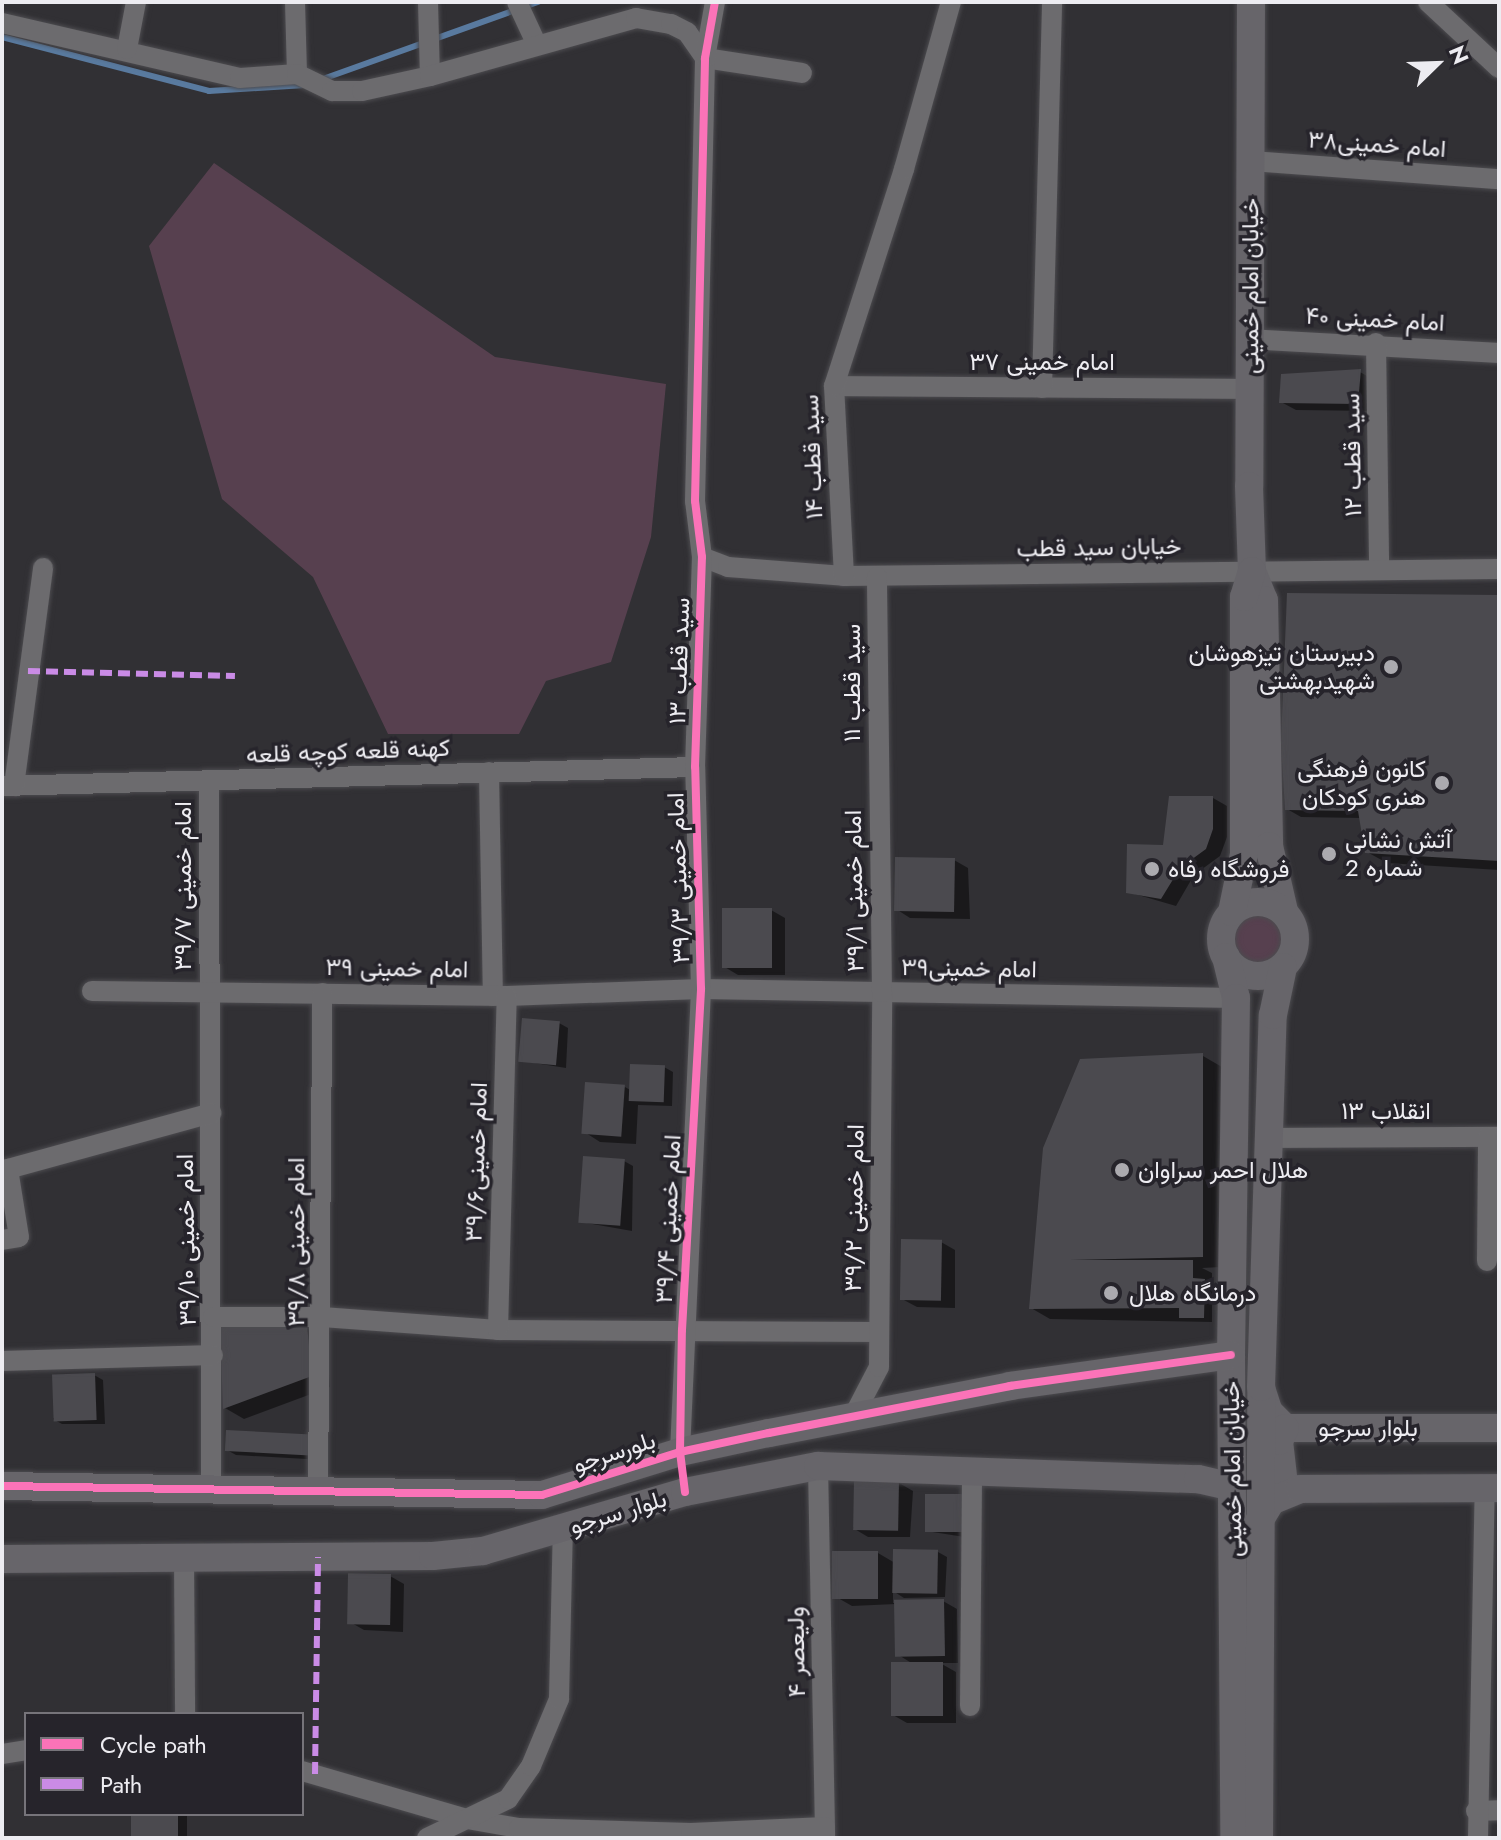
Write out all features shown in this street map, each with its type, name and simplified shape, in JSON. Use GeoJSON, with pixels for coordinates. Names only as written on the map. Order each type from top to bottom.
{"type":"FeatureCollection","features":[{"type":"Feature","properties":{"kind":"main road","name":"خیابان امام خمینی"},"geometry":{"type":"LineString","coordinates":[[1232,912],[1244,854],[1244,597],[1252,571],[1248,339],[1251,2]]}},
{"type":"Feature","properties":{"kind":"main road","name":"خیابان امام خمینی"},"geometry":{"type":"LineString","coordinates":[[1252,571],[1264,600],[1269,846],[1284,911]]}},
{"type":"Feature","properties":{"kind":"main road"},"geometry":{"type":"LineString","coordinates":[[1264,901],[1284,911],[1296,940],[1283,967],[1252,976],[1226,957],[1221,933],[1232,912],[1264,901]]}},
{"type":"Feature","properties":{"kind":"main road","name":"خیابان امام خمینی"},"geometry":{"type":"LineString","coordinates":[[1226,957],[1236,998],[1231,1355],[1234,1838]]}},
{"type":"Feature","properties":{"kind":"main road","name":"خیابان امام خمینی"},"geometry":{"type":"LineString","coordinates":[[1259,1838],[1261,1387],[1272,1138],[1273,1015],[1283,967]]}},
{"type":"Feature","properties":{"kind":"main road","name":"بلورسرجو"},"geometry":{"type":"LineString","coordinates":[[2,1486],[511,1496],[558,1491],[680,1452],[853,1417],[1010,1386],[1231,1355]]}},
{"type":"Feature","properties":{"kind":"main road","name":"بلوار سرجو"},"geometry":{"type":"LineString","coordinates":[[1261,1387],[1269,1412],[1285,1428],[1499,1428]]}},
{"type":"Feature","properties":{"kind":"main road"},"geometry":{"type":"LineString","coordinates":[[1285,1428],[1279,1441],[1285,1493]]}},
{"type":"Feature","properties":{"kind":"main road"},"geometry":{"type":"LineString","coordinates":[[680,1452],[685,1492]]}},
{"type":"Feature","properties":{"kind":"main road","name":"بلوار سرجو"},"geometry":{"type":"LineString","coordinates":[[2,1559],[433,1556],[483,1551],[685,1492],[818,1466],[1198,1479],[1232,1487]]}},
{"type":"Feature","properties":{"kind":"main road"},"geometry":{"type":"LineString","coordinates":[[1258,1523],[1271,1501],[1285,1493],[1324,1488],[1492,1488]]}},
{"type":"Feature","properties":{"kind":"main road"},"geometry":{"type":"LineString","coordinates":[[558,1491],[563,1529]]}},
{"type":"Feature","properties":{"kind":"street"},"geometry":{"type":"LineString","coordinates":[[127,49],[136,2]]}},
{"type":"Feature","properties":{"kind":"street"},"geometry":{"type":"LineString","coordinates":[[295,2],[297,74]]}},
{"type":"Feature","properties":{"kind":"street"},"geometry":{"type":"LineString","coordinates":[[428,2],[430,76]]}},
{"type":"Feature","properties":{"kind":"street"},"geometry":{"type":"LineString","coordinates":[[517,2],[537,45]]}},
{"type":"Feature","properties":{"kind":"street","name":"سید قطب ۱۳"},"geometry":{"type":"LineString","coordinates":[[695,767],[702,557],[695,501],[705,58],[715,2]]}},
{"type":"Feature","properties":{"kind":"street","name":"سید قطب ۱۴"},"geometry":{"type":"LineString","coordinates":[[844,576],[834,386],[846,337],[904,169],[951,2]]}},
{"type":"Feature","properties":{"kind":"street"},"geometry":{"type":"LineString","coordinates":[[1042,388],[1052,2]]}},
{"type":"Feature","properties":{"kind":"street"},"geometry":{"type":"LineString","coordinates":[[1428,2],[1499,68]]}},
{"type":"Feature","properties":{"kind":"street"},"geometry":{"type":"LineString","coordinates":[[2,23],[127,49],[240,78],[297,74],[332,91],[362,91],[430,76],[636,18],[671,24],[687,32],[705,58],[802,73]]}},
{"type":"Feature","properties":{"kind":"street","name":"امام خمینی۳۸"},"geometry":{"type":"LineString","coordinates":[[1251,161],[1499,179]]}},
{"type":"Feature","properties":{"kind":"street","name":"امام خمینی ۴۰"},"geometry":{"type":"LineString","coordinates":[[1248,339],[1376,343],[1499,353]]}},
{"type":"Feature","properties":{"kind":"street","name":"سید قطب ۱۲"},"geometry":{"type":"LineString","coordinates":[[1376,343],[1379,567]]}},
{"type":"Feature","properties":{"kind":"street","name":"امام خمینی ۳۷"},"geometry":{"type":"LineString","coordinates":[[834,386],[1250,389]]}},
{"type":"Feature","properties":{"kind":"street","name":"خیابان سید قطب"},"geometry":{"type":"LineString","coordinates":[[702,557],[728,567],[877,577],[1379,567],[1499,569]]}},
{"type":"Feature","properties":{"kind":"street"},"geometry":{"type":"LineString","coordinates":[[8,786],[43,568]]}},
{"type":"Feature","properties":{"kind":"street","name":"سید قطب ۱۱"},"geometry":{"type":"LineString","coordinates":[[877,577],[878,789]]}},
{"type":"Feature","properties":{"kind":"street","name":"کهنه قلعه کوچه قلعه"},"geometry":{"type":"LineString","coordinates":[[8,786],[695,767]]}},
{"type":"Feature","properties":{"kind":"street","name":"امام خمینی ۳۹/۳"},"geometry":{"type":"LineString","coordinates":[[695,767],[701,989]]}},
{"type":"Feature","properties":{"kind":"street","name":"امام خمینی۳۹/۶"},"geometry":{"type":"LineString","coordinates":[[489,772],[500,996],[498,1330]]}},
{"type":"Feature","properties":{"kind":"street","name":"امام خمینی ۳۹/۷"},"geometry":{"type":"LineString","coordinates":[[209,782],[209,991]]}},
{"type":"Feature","properties":{"kind":"street","name":"امام خمینی ۳۹/۱"},"geometry":{"type":"LineString","coordinates":[[878,789],[882,992]]}},
{"type":"Feature","properties":{"kind":"street","name":"امام خمینی۳۹"},"geometry":{"type":"LineString","coordinates":[[701,989],[1236,998]]}},
{"type":"Feature","properties":{"kind":"street","name":"امام خمینی ۳۹"},"geometry":{"type":"LineString","coordinates":[[92,991],[500,996],[701,989]]}},
{"type":"Feature","properties":{"kind":"street","name":"امام خمینی ۳۹/۴"},"geometry":{"type":"LineString","coordinates":[[680,1452],[682,1330],[701,989]]}},
{"type":"Feature","properties":{"kind":"street","name":"امام خمینی ۳۹/۱۰"},"geometry":{"type":"LineString","coordinates":[[209,991],[213,1317],[211,1489]]}},
{"type":"Feature","properties":{"kind":"street","name":"امام خمینی ۳۹/۲"},"geometry":{"type":"LineString","coordinates":[[853,1417],[879,1367],[882,992]]}},
{"type":"Feature","properties":{"kind":"street","name":"امام خمینی ۳۹/۸"},"geometry":{"type":"LineString","coordinates":[[318,1491],[322,1317],[322,993]]}},
{"type":"Feature","properties":{"kind":"street"},"geometry":{"type":"LineString","coordinates":[[2,1240],[19,1237],[8,1169],[211,1113]]}},
{"type":"Feature","properties":{"kind":"street"},"geometry":{"type":"LineString","coordinates":[[1487,1261],[1494,1137]]}},
{"type":"Feature","properties":{"kind":"street","name":"انقلاب ۱۳"},"geometry":{"type":"LineString","coordinates":[[1272,1138],[1494,1137]]}},
{"type":"Feature","properties":{"kind":"street"},"geometry":{"type":"LineString","coordinates":[[213,1317],[322,1317],[498,1330],[879,1332]]}},
{"type":"Feature","properties":{"kind":"street"},"geometry":{"type":"LineString","coordinates":[[2,1361],[213,1355]]}},
{"type":"Feature","properties":{"kind":"street","name":"ولیعصر ۴"},"geometry":{"type":"LineString","coordinates":[[818,1466],[825,1832]]}},
{"type":"Feature","properties":{"kind":"street"},"geometry":{"type":"LineString","coordinates":[[970,1706],[972,1472]]}},
{"type":"Feature","properties":{"kind":"street"},"geometry":{"type":"LineString","coordinates":[[1478,1838],[1476,1811],[1492,1488]]}},
{"type":"Feature","properties":{"kind":"street"},"geometry":{"type":"LineString","coordinates":[[427,1838],[508,1799],[531,1766],[559,1699],[563,1529]]}},
{"type":"Feature","properties":{"kind":"street"},"geometry":{"type":"LineString","coordinates":[[184,1557],[185,1712]]}},
{"type":"Feature","properties":{"kind":"street"},"geometry":{"type":"LineString","coordinates":[[2,1754],[24,1750]]}},
{"type":"Feature","properties":{"kind":"street"},"geometry":{"type":"LineString","coordinates":[[304,1772],[467,1819],[519,1828],[691,1836],[825,1832]]}},
{"type":"Feature","properties":{"kind":"street"},"geometry":{"type":"LineString","coordinates":[[1476,1811],[1499,1810]]}},
{"type":"Feature","properties":{"kind":"shaded area"},"geometry":{"type":"Polygon","coordinates":[[[214,163],[495,357],[666,384],[651,537],[611,662],[546,681],[519,734],[388,734],[313,577],[222,499],[149,246],[214,163]]]}},
{"type":"Feature","properties":{"kind":"shaded area"},"geometry":{"type":"Polygon","coordinates":[[[1259,912],[1277,920],[1285,938],[1277,956],[1259,964],[1241,956],[1233,938],[1241,920],[1259,912]]]}},
{"type":"Feature","properties":{"kind":"building"},"geometry":{"type":"Polygon","coordinates":[[[1361,369],[1358,404],[1279,403],[1281,374],[1361,369]]]}},
{"type":"Feature","properties":{"kind":"building"},"geometry":{"type":"Polygon","coordinates":[[[1287,593],[1499,595],[1499,861],[1365,853],[1358,811],[1285,810],[1281,743],[1287,593]]]}},
{"type":"Feature","properties":{"kind":"building"},"geometry":{"type":"Polygon","coordinates":[[[1169,796],[1213,796],[1213,829],[1206,849],[1180,868],[1161,899],[1126,893],[1127,844],[1163,845],[1169,796]]]}},
{"type":"Feature","properties":{"kind":"building"},"geometry":{"type":"Polygon","coordinates":[[[895,857],[955,858],[954,912],[894,911],[895,857]]]}},
{"type":"Feature","properties":{"kind":"building"},"geometry":{"type":"Polygon","coordinates":[[[722,908],[772,908],[772,968],[722,968],[722,908]]]}},
{"type":"Feature","properties":{"kind":"building"},"geometry":{"type":"Polygon","coordinates":[[[522,1018],[560,1021],[556,1065],[518,1062],[522,1018]]]}},
{"type":"Feature","properties":{"kind":"building","name":"هلال احمر سراوان"},"geometry":{"type":"Polygon","coordinates":[[[1203,1053],[1203,1257],[1070,1260],[1193,1260],[1193,1278],[1205,1279],[1204,1318],[1179,1318],[1179,1308],[1029,1309],[1043,1148],[1080,1059],[1203,1053]]]}},
{"type":"Feature","properties":{"kind":"building"},"geometry":{"type":"Polygon","coordinates":[[[630,1064],[665,1065],[664,1102],[629,1101],[630,1064]]]}},
{"type":"Feature","properties":{"kind":"building"},"geometry":{"type":"Polygon","coordinates":[[[585,1082],[625,1085],[621,1137],[581,1134],[585,1082]]]}},
{"type":"Feature","properties":{"kind":"building"},"geometry":{"type":"Polygon","coordinates":[[[583,1156],[625,1159],[620,1226],[578,1223],[583,1156]]]}},
{"type":"Feature","properties":{"kind":"building"},"geometry":{"type":"Polygon","coordinates":[[[901,1239],[942,1240],[941,1301],[900,1300],[901,1239]]]}},
{"type":"Feature","properties":{"kind":"building"},"geometry":{"type":"Polygon","coordinates":[[[307,1325],[312,1376],[223,1409],[220,1327],[307,1325]]]}},
{"type":"Feature","properties":{"kind":"building"},"geometry":{"type":"Polygon","coordinates":[[[95,1373],[97,1420],[54,1421],[52,1375],[95,1373]]]}},
{"type":"Feature","properties":{"kind":"building"},"geometry":{"type":"Polygon","coordinates":[[[226,1430],[316,1435],[315,1456],[225,1451],[226,1430]]]}},
{"type":"Feature","properties":{"kind":"building"},"geometry":{"type":"Polygon","coordinates":[[[854,1480],[899,1481],[898,1531],[853,1530],[854,1480]]]}},
{"type":"Feature","properties":{"kind":"building"},"geometry":{"type":"Polygon","coordinates":[[[925,1494],[964,1494],[964,1532],[925,1532],[925,1494]]]}},
{"type":"Feature","properties":{"kind":"building"},"geometry":{"type":"Polygon","coordinates":[[[893,1549],[938,1550],[937,1594],[892,1593],[893,1549]]]}},
{"type":"Feature","properties":{"kind":"building"},"geometry":{"type":"Polygon","coordinates":[[[832,1551],[878,1551],[878,1599],[832,1599],[832,1551]]]}},
{"type":"Feature","properties":{"kind":"building"},"geometry":{"type":"Polygon","coordinates":[[[348,1573],[391,1574],[390,1625],[347,1624],[348,1573]]]}},
{"type":"Feature","properties":{"kind":"building"},"geometry":{"type":"Polygon","coordinates":[[[944,1599],[945,1656],[895,1657],[894,1600],[944,1599]]]}},
{"type":"Feature","properties":{"kind":"building"},"geometry":{"type":"Polygon","coordinates":[[[891,1662],[943,1662],[943,1716],[891,1716],[891,1662]]]}},
{"type":"Feature","properties":{"kind":"building"},"geometry":{"type":"Polygon","coordinates":[[[131,1816],[178,1816],[178,1838],[131,1838],[131,1816]]]}},
{"type":"Feature","properties":{"kind":"waterway"},"geometry":{"type":"LineString","coordinates":[[320,80],[538,2]]}},
{"type":"Feature","properties":{"kind":"waterway"},"geometry":{"type":"LineString","coordinates":[[2,37],[209,91],[305,85]]}},
{"type":"Feature","properties":{"kind":"marked path"},"geometry":{"type":"LineString","coordinates":[[28,671],[235,676]]}},
{"type":"Feature","properties":{"kind":"marked path"},"geometry":{"type":"LineString","coordinates":[[315,1774],[318,1557]]}},
{"type":"Feature","properties":{"kind":"cycle path"},"geometry":{"type":"LineString","coordinates":[[685,1492],[680,1452],[682,1330],[701,989],[695,767],[702,557],[695,501],[705,58],[715,2]]}},
{"type":"Feature","properties":{"kind":"cycle path"},"geometry":{"type":"LineString","coordinates":[[2,1486],[542,1495],[680,1452],[769,1433],[1010,1386],[1231,1355]]}},
{"type":"Feature","properties":{"kind":"place","name":"دبیرستان تیزهوشان شهیدبهشتی"},"geometry":{"type":"Point","coordinates":[1391,667]}},
{"type":"Feature","properties":{"kind":"place","name":"کانون فرهنگی هنری کودکان"},"geometry":{"type":"Point","coordinates":[1442,783]}},
{"type":"Feature","properties":{"kind":"place","name":"آتش نشانی شماره 2"},"geometry":{"type":"Point","coordinates":[1329,854]}},
{"type":"Feature","properties":{"kind":"place","name":"فروشگاه رفاه"},"geometry":{"type":"Point","coordinates":[1152,869]}},
{"type":"Feature","properties":{"kind":"place","name":"هلال احمر سراوان"},"geometry":{"type":"Point","coordinates":[1122,1170]}},
{"type":"Feature","properties":{"kind":"place","name":"درمانگاه هلال"},"geometry":{"type":"Point","coordinates":[1111,1293]}}]}
